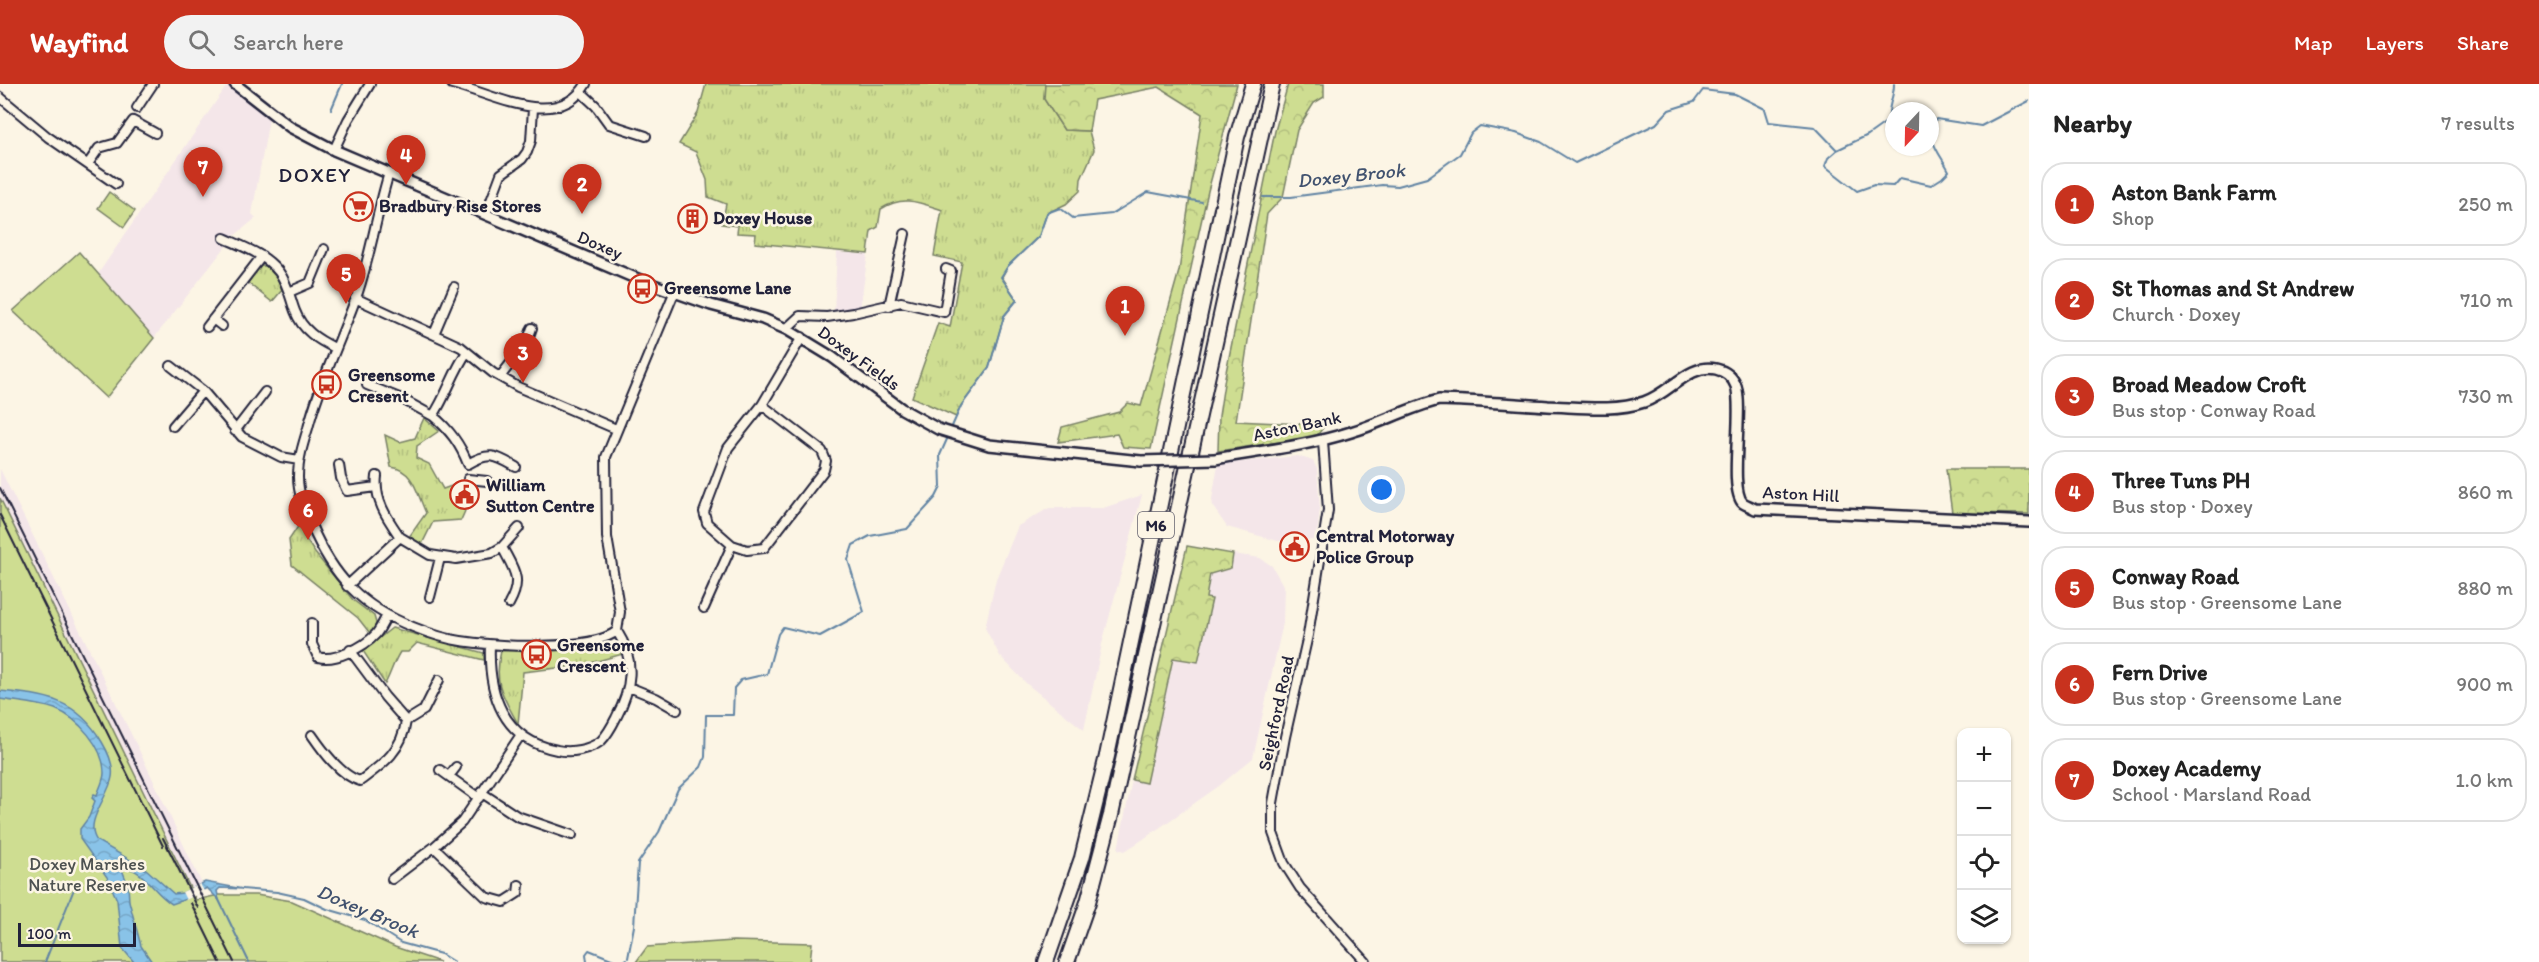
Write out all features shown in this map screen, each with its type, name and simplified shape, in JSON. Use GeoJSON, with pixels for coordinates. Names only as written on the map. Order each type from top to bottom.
{"type":"FeatureCollection","features":[{"type":"Feature","properties":{"kind":"highway","name":"M6"},"geometry":{"type":"LineString","coordinates":[[1046,962],[1082,858],[1107,756],[1237,137],[1252,84]]}},
{"type":"Feature","properties":{"kind":"highway","name":"M6"},"geometry":{"type":"LineString","coordinates":[[1067,962],[1088,902],[1111,815],[1272,84]]}},
{"type":"Feature","properties":{"kind":"street"},"geometry":{"type":"LineString","coordinates":[[137,108],[153,84]]}},
{"type":"Feature","properties":{"kind":"street","name":"Doxey"},"geometry":{"type":"LineString","coordinates":[[235,84],[290,127],[334,150],[674,293],[764,319],[802,337]]}},
{"type":"Feature","properties":{"kind":"street"},"geometry":{"type":"LineString","coordinates":[[334,150],[348,120],[370,84]]}},
{"type":"Feature","properties":{"kind":"street"},"geometry":{"type":"LineString","coordinates":[[452,84],[533,108],[563,104],[583,88],[609,124],[646,136]]}},
{"type":"Feature","properties":{"kind":"street"},"geometry":{"type":"LineString","coordinates":[[0,97],[48,137],[116,184]]}},
{"type":"Feature","properties":{"kind":"street"},"geometry":{"type":"LineString","coordinates":[[486,214],[501,174],[527,152],[533,108]]}},
{"type":"Feature","properties":{"kind":"street"},"geometry":{"type":"LineString","coordinates":[[88,164],[99,148],[117,142],[133,121],[155,133]]}},
{"type":"Feature","properties":{"kind":"street"},"geometry":{"type":"LineString","coordinates":[[389,173],[366,266],[316,395],[299,460],[298,479],[308,516],[323,549],[347,586],[386,617],[446,638],[490,645],[531,645],[598,640],[609,637],[617,631]]}},
{"type":"Feature","properties":{"kind":"street"},"geometry":{"type":"LineString","coordinates":[[889,306],[905,234]]}},
{"type":"Feature","properties":{"kind":"street"},"geometry":{"type":"LineString","coordinates":[[224,238],[262,256],[280,273],[303,326],[319,340],[335,348]]}},
{"type":"Feature","properties":{"kind":"street"},"geometry":{"type":"LineString","coordinates":[[289,292],[310,283],[324,249]]}},
{"type":"Feature","properties":{"kind":"street"},"geometry":{"type":"LineString","coordinates":[[207,327],[262,256]]}},
{"type":"Feature","properties":{"kind":"street"},"geometry":{"type":"LineString","coordinates":[[786,329],[800,316],[827,317],[901,302],[944,312],[951,271],[946,269]]}},
{"type":"Feature","properties":{"kind":"street"},"geometry":{"type":"LineString","coordinates":[[434,334],[454,286]]}},
{"type":"Feature","properties":{"kind":"street"},"geometry":{"type":"LineString","coordinates":[[490,645],[490,670],[496,698],[504,716],[520,736],[549,749],[567,752],[585,749],[601,741],[612,727],[629,687],[631,665],[628,652],[617,631],[620,612],[607,537],[606,457],[615,429],[674,293]]}},
{"type":"Feature","properties":{"kind":"street"},"geometry":{"type":"LineString","coordinates":[[355,298],[434,334],[467,352],[500,377],[518,387],[615,429]]}},
{"type":"Feature","properties":{"kind":"street"},"geometry":{"type":"LineString","coordinates":[[213,319],[222,326]]}},
{"type":"Feature","properties":{"kind":"street"},"geometry":{"type":"LineString","coordinates":[[500,377],[527,342],[532,328]]}},
{"type":"Feature","properties":{"kind":"street","name":"Doxey Fields"},"geometry":{"type":"LineString","coordinates":[[732,545],[707,523],[704,512],[728,448],[762,405],[802,337],[902,409],[938,429]]}},
{"type":"Feature","properties":{"kind":"street"},"geometry":{"type":"LineString","coordinates":[[433,416],[448,392],[456,369],[467,352]]}},
{"type":"Feature","properties":{"kind":"street"},"geometry":{"type":"LineString","coordinates":[[171,366],[203,391],[235,431],[281,457],[299,460]]}},
{"type":"Feature","properties":{"kind":"street","name":"Aston Hill"},"geometry":{"type":"LineString","coordinates":[[1664,394],[1687,375],[1705,366],[1724,371],[1734,380],[1739,397],[1736,466],[1739,495],[1742,502],[1755,509],[2029,522]]}},
{"type":"Feature","properties":{"kind":"street"},"geometry":{"type":"LineString","coordinates":[[368,385],[402,399],[433,416],[447,427],[460,445],[468,464],[482,456],[497,457],[516,467]]}},
{"type":"Feature","properties":{"kind":"street"},"geometry":{"type":"LineString","coordinates":[[173,426],[203,391]]}},
{"type":"Feature","properties":{"kind":"street"},"geometry":{"type":"LineString","coordinates":[[235,431],[265,392]]}},
{"type":"Feature","properties":{"kind":"street","name":"Aston Bank"},"geometry":{"type":"LineString","coordinates":[[938,429],[989,445],[1141,461],[1215,459],[1323,441],[1355,431],[1416,406],[1439,400],[1612,407],[1644,402],[1664,394]]}},
{"type":"Feature","properties":{"kind":"street"},"geometry":{"type":"LineString","coordinates":[[704,608],[732,545],[747,550],[764,548],[824,470],[826,461],[822,451],[762,405]]}},
{"type":"Feature","properties":{"kind":"street","name":"Seighford Road"},"geometry":{"type":"LineString","coordinates":[[1323,441],[1328,510],[1308,635],[1275,792],[1273,833],[1284,863],[1300,888],[1366,962]]}},
{"type":"Feature","properties":{"kind":"street"},"geometry":{"type":"LineString","coordinates":[[339,465],[341,478],[347,491],[376,487]]}},
{"type":"Feature","properties":{"kind":"street"},"geometry":{"type":"LineString","coordinates":[[377,476],[376,487],[383,511],[400,537],[419,550],[440,558],[468,558],[492,553],[502,547],[519,528]]}},
{"type":"Feature","properties":{"kind":"street"},"geometry":{"type":"LineString","coordinates":[[468,479],[487,482]]}},
{"type":"Feature","properties":{"kind":"street"},"geometry":{"type":"LineString","coordinates":[[347,586],[400,537]]}},
{"type":"Feature","properties":{"kind":"street"},"geometry":{"type":"LineString","coordinates":[[502,547],[516,573],[517,589],[509,604]]}},
{"type":"Feature","properties":{"kind":"street"},"geometry":{"type":"LineString","coordinates":[[430,597],[440,558]]}},
{"type":"Feature","properties":{"kind":"street"},"geometry":{"type":"LineString","coordinates":[[312,623],[312,644],[318,657],[325,659],[350,650],[378,632],[386,617]]}},
{"type":"Feature","properties":{"kind":"street"},"geometry":{"type":"LineString","coordinates":[[350,650],[385,698],[406,721]]}},
{"type":"Feature","properties":{"kind":"street"},"geometry":{"type":"LineString","coordinates":[[312,735],[350,779],[360,781],[384,764],[396,750],[406,721],[424,710],[439,680]]}},
{"type":"Feature","properties":{"kind":"street"},"geometry":{"type":"LineString","coordinates":[[629,687],[677,710]]}},
{"type":"Feature","properties":{"kind":"street"},"geometry":{"type":"LineString","coordinates":[[395,873],[434,847],[462,822],[520,736]]}},
{"type":"Feature","properties":{"kind":"street"},"geometry":{"type":"LineString","coordinates":[[449,777],[456,767]]}},
{"type":"Feature","properties":{"kind":"street"},"geometry":{"type":"LineString","coordinates":[[440,770],[517,816],[572,835]]}},
{"type":"Feature","properties":{"kind":"street"},"geometry":{"type":"LineString","coordinates":[[434,847],[486,897],[504,902],[519,889]]}},
{"type":"Feature","properties":{"kind":"shaded area"},"geometry":{"type":"Polygon","coordinates":[[[228,84],[269,119],[252,214],[256,218],[234,236],[154,338],[98,274],[228,84]]]}},
{"type":"Feature","properties":{"kind":"shaded area"},"geometry":{"type":"Polygon","coordinates":[[[837,252],[868,254],[860,309],[834,312],[837,252]]]}},
{"type":"Feature","properties":{"kind":"shaded area"},"geometry":{"type":"Polygon","coordinates":[[[1298,456],[1313,461],[1317,469],[1320,508],[1314,540],[1278,541],[1227,527],[1213,507],[1212,499],[1218,464],[1298,456]]]}},
{"type":"Feature","properties":{"kind":"shaded area"},"geometry":{"type":"Polygon","coordinates":[[[0,469],[139,750],[202,884],[182,893],[0,533],[0,469]]]}},
{"type":"Feature","properties":{"kind":"shaded area"},"geometry":{"type":"Polygon","coordinates":[[[1142,495],[1102,644],[1084,730],[1027,684],[1000,656],[985,628],[996,579],[1018,526],[1049,508],[1103,508],[1142,495]]]}},
{"type":"Feature","properties":{"kind":"shaded area"},"geometry":{"type":"Polygon","coordinates":[[[1233,554],[1260,558],[1272,566],[1284,587],[1283,623],[1253,758],[1219,786],[1142,840],[1125,851],[1118,849],[1132,780],[1146,782],[1174,657],[1197,662],[1212,599],[1206,598],[1210,574],[1231,568],[1233,554]]]}},
{"type":"Feature","properties":{"kind":"green space"},"geometry":{"type":"Polygon","coordinates":[[[706,84],[1045,84],[1044,99],[1064,130],[1089,131],[1094,150],[1081,179],[1080,191],[1066,204],[1047,213],[1039,236],[1008,266],[1002,277],[1017,300],[1004,316],[989,368],[961,406],[956,417],[912,397],[938,323],[950,327],[962,262],[934,256],[942,210],[911,201],[896,202],[881,209],[878,227],[871,231],[868,254],[755,243],[756,234],[737,233],[738,226],[722,224],[726,204],[708,197],[707,180],[696,152],[679,144],[698,113],[706,84]]]}},
{"type":"Feature","properties":{"kind":"green space"},"geometry":{"type":"Polygon","coordinates":[[[1045,84],[1237,84],[1208,191],[1151,449],[1123,447],[1117,434],[1058,442],[1062,427],[1119,412],[1128,403],[1141,406],[1179,271],[1202,114],[1159,87],[1094,100],[1089,131],[1064,130],[1044,99],[1045,84]]]}},
{"type":"Feature","properties":{"kind":"green space"},"geometry":{"type":"Polygon","coordinates":[[[1288,84],[1324,84],[1324,97],[1314,103],[1297,130],[1283,197],[1267,214],[1236,421],[1325,425],[1316,437],[1218,451],[1219,416],[1225,377],[1275,131],[1288,84]]]}},
{"type":"Feature","properties":{"kind":"green space"},"geometry":{"type":"Polygon","coordinates":[[[109,192],[135,211],[124,227],[98,208],[109,192]]]}},
{"type":"Feature","properties":{"kind":"green space"},"geometry":{"type":"Polygon","coordinates":[[[79,252],[154,338],[106,398],[13,311],[79,252]]]}},
{"type":"Feature","properties":{"kind":"green space"},"geometry":{"type":"Polygon","coordinates":[[[260,266],[266,266],[277,278],[282,290],[272,302],[248,283],[260,266]]]}},
{"type":"Feature","properties":{"kind":"green space"},"geometry":{"type":"Polygon","coordinates":[[[424,418],[439,431],[417,446],[416,458],[429,464],[443,489],[457,484],[455,503],[465,511],[461,520],[433,522],[421,546],[409,537],[426,513],[410,478],[399,469],[391,467],[385,435],[400,442],[415,438],[424,418]]]}},
{"type":"Feature","properties":{"kind":"green space"},"geometry":{"type":"Polygon","coordinates":[[[1946,469],[2029,469],[2029,514],[1952,513],[1946,469]]]}},
{"type":"Feature","properties":{"kind":"green space","name":"Doxey Marshes Nature Reserve"},"geometry":{"type":"Polygon","coordinates":[[[0,498],[196,900],[219,895],[256,895],[292,901],[395,947],[440,962],[0,962],[0,498]]]}},
{"type":"Feature","properties":{"kind":"green space"},"geometry":{"type":"Polygon","coordinates":[[[301,522],[303,535],[315,553],[353,600],[374,616],[376,623],[374,630],[369,632],[358,618],[292,565],[289,540],[301,522]]]}},
{"type":"Feature","properties":{"kind":"green space"},"geometry":{"type":"Polygon","coordinates":[[[1187,546],[1233,554],[1231,568],[1210,574],[1206,598],[1212,599],[1198,662],[1173,658],[1146,783],[1132,780],[1187,546]]]}},
{"type":"Feature","properties":{"kind":"green space"},"geometry":{"type":"Polygon","coordinates":[[[392,628],[484,653],[484,660],[417,643],[408,652],[400,652],[385,684],[363,651],[392,628]]]}},
{"type":"Feature","properties":{"kind":"green space"},"geometry":{"type":"Polygon","coordinates":[[[612,645],[623,654],[583,665],[523,672],[518,724],[504,697],[499,681],[501,651],[612,645]]]}},
{"type":"Feature","properties":{"kind":"green space"},"geometry":{"type":"Polygon","coordinates":[[[733,941],[812,943],[810,962],[636,962],[647,947],[733,941]]]}},
{"type":"Feature","properties":{"kind":"water"},"geometry":{"type":"Polygon","coordinates":[[[0,691],[46,698],[71,708],[82,716],[102,742],[110,759],[112,777],[93,826],[97,841],[146,869],[174,894],[182,893],[205,882],[243,889],[220,888],[217,891],[219,900],[207,888],[172,904],[142,876],[128,868],[121,867],[128,885],[129,901],[141,946],[152,962],[134,962],[122,948],[117,900],[107,877],[80,839],[80,829],[89,817],[95,801],[92,798],[94,794],[97,795],[103,779],[103,763],[100,753],[81,726],[64,713],[41,705],[0,699],[0,691]]]}},
{"type":"Feature","properties":{"kind":"pier"},"geometry":{"type":"Polygon","coordinates":[[[200,884],[204,891],[186,900],[182,892],[200,884]]]}},
{"type":"Feature","properties":{"kind":"waterway"},"geometry":{"type":"LineString","coordinates":[[331,110],[342,84]]}},
{"type":"Feature","properties":{"kind":"waterway"},"geometry":{"type":"LineString","coordinates":[[1837,150],[1868,135],[1889,120],[1894,84]]}},
{"type":"Feature","properties":{"kind":"waterway","name":"Doxey Brook"},"geometry":{"type":"LineString","coordinates":[[1263,197],[1291,197],[1382,185],[1398,186],[1427,178],[1460,154],[1471,133],[1480,126],[1516,133],[1541,142],[1575,163],[1656,124],[1669,110],[1694,102],[1703,90],[1735,94],[1765,109],[1769,122],[1815,127],[1837,150],[1828,158],[1825,166],[1857,191],[1874,185],[1893,186],[1900,178],[1931,185],[1949,171],[1932,139],[1936,119],[1981,126],[2029,101]]}},
{"type":"Feature","properties":{"kind":"waterway","name":"Doxey Brook"},"geometry":{"type":"LineString","coordinates":[[950,431],[961,406],[989,368],[1004,316],[1017,300],[1001,277],[1008,266],[1039,236],[1047,213],[1060,208],[1073,218],[1112,214],[1148,192],[1202,202]]}},
{"type":"Feature","properties":{"kind":"waterway","name":"Doxey Brook"},"geometry":{"type":"LineString","coordinates":[[623,962],[628,958],[634,926],[638,863],[659,832],[678,789],[701,767],[705,757],[706,715],[733,715],[734,688],[741,680],[767,674],[778,634],[783,627],[820,636],[864,612],[848,560],[853,545],[870,536],[907,529],[936,497],[941,487],[940,455],[948,437]]}},
{"type":"Feature","properties":{"kind":"waterway"},"geometry":{"type":"LineString","coordinates":[[45,962],[76,884]]}},
{"type":"Feature","properties":{"kind":"waterway","name":"Doxey Brook"},"geometry":{"type":"LineString","coordinates":[[242,889],[277,892],[304,898],[327,909],[365,920],[401,943],[441,954],[454,962]]}},
{"type":"Feature","properties":{"kind":"waterway"},"geometry":{"type":"LineString","coordinates":[[218,898],[249,962]]}},
{"type":"Feature","properties":{"kind":"waterway","name":"Doxey Brook"},"geometry":{"type":"LineString","coordinates":[[587,962],[586,954],[589,950],[619,962]]}},
{"type":"Feature","properties":{"kind":"railway"},"geometry":{"type":"LineString","coordinates":[[0,488],[234,962]]}},
{"type":"Feature","properties":{"kind":"railway"},"geometry":{"type":"LineString","coordinates":[[0,515],[163,846]]}},
{"type":"Feature","properties":{"kind":"railway"},"geometry":{"type":"LineString","coordinates":[[163,838],[198,908]]}},
{"type":"Feature","properties":{"kind":"railway"},"geometry":{"type":"LineString","coordinates":[[191,903],[220,962]]}},
{"type":"Feature","properties":{"kind":"place","name":"Three Tuns PH"},"geometry":{"type":"Point","coordinates":[406,185]}},
{"type":"Feature","properties":{"kind":"place","name":"Doxey Academy"},"geometry":{"type":"Point","coordinates":[203,197]}},
{"type":"Feature","properties":{"kind":"place","name":"Bradbury Rise Stores"},"geometry":{"type":"Point","coordinates":[358,206]}},
{"type":"Feature","properties":{"kind":"place","name":"St Thomas and St Andrew"},"geometry":{"type":"Point","coordinates":[582,214]}},
{"type":"Feature","properties":{"kind":"place","name":"Doxey House"},"geometry":{"type":"Point","coordinates":[692,218]}},
{"type":"Feature","properties":{"kind":"place","name":"Greensome Lane"},"geometry":{"type":"Point","coordinates":[643,288]}},
{"type":"Feature","properties":{"kind":"place","name":"Conway Road"},"geometry":{"type":"Point","coordinates":[346,304]}},
{"type":"Feature","properties":{"kind":"place","name":"Aston Bank Farm"},"geometry":{"type":"Point","coordinates":[1125,336]}},
{"type":"Feature","properties":{"kind":"place","name":"Broad Meadow Croft"},"geometry":{"type":"Point","coordinates":[523,383]}},
{"type":"Feature","properties":{"kind":"place","name":"Greensome Cresent"},"geometry":{"type":"Point","coordinates":[327,385]}},
{"type":"Feature","properties":{"kind":"place","name":"William Sutton Centre"},"geometry":{"type":"Point","coordinates":[465,495]}},
{"type":"Feature","properties":{"kind":"place","name":"Fern Drive"},"geometry":{"type":"Point","coordinates":[308,540]}},
{"type":"Feature","properties":{"kind":"place","name":"Central Motorway Police Group"},"geometry":{"type":"Point","coordinates":[1295,546]}},
{"type":"Feature","properties":{"kind":"place","name":"Greensome Crescent"},"geometry":{"type":"Point","coordinates":[536,655]}},
{"type":"Feature","properties":{"kind":"district","name":"DOXEY"},"geometry":{"type":"Point","coordinates":[315,175]}}]}
